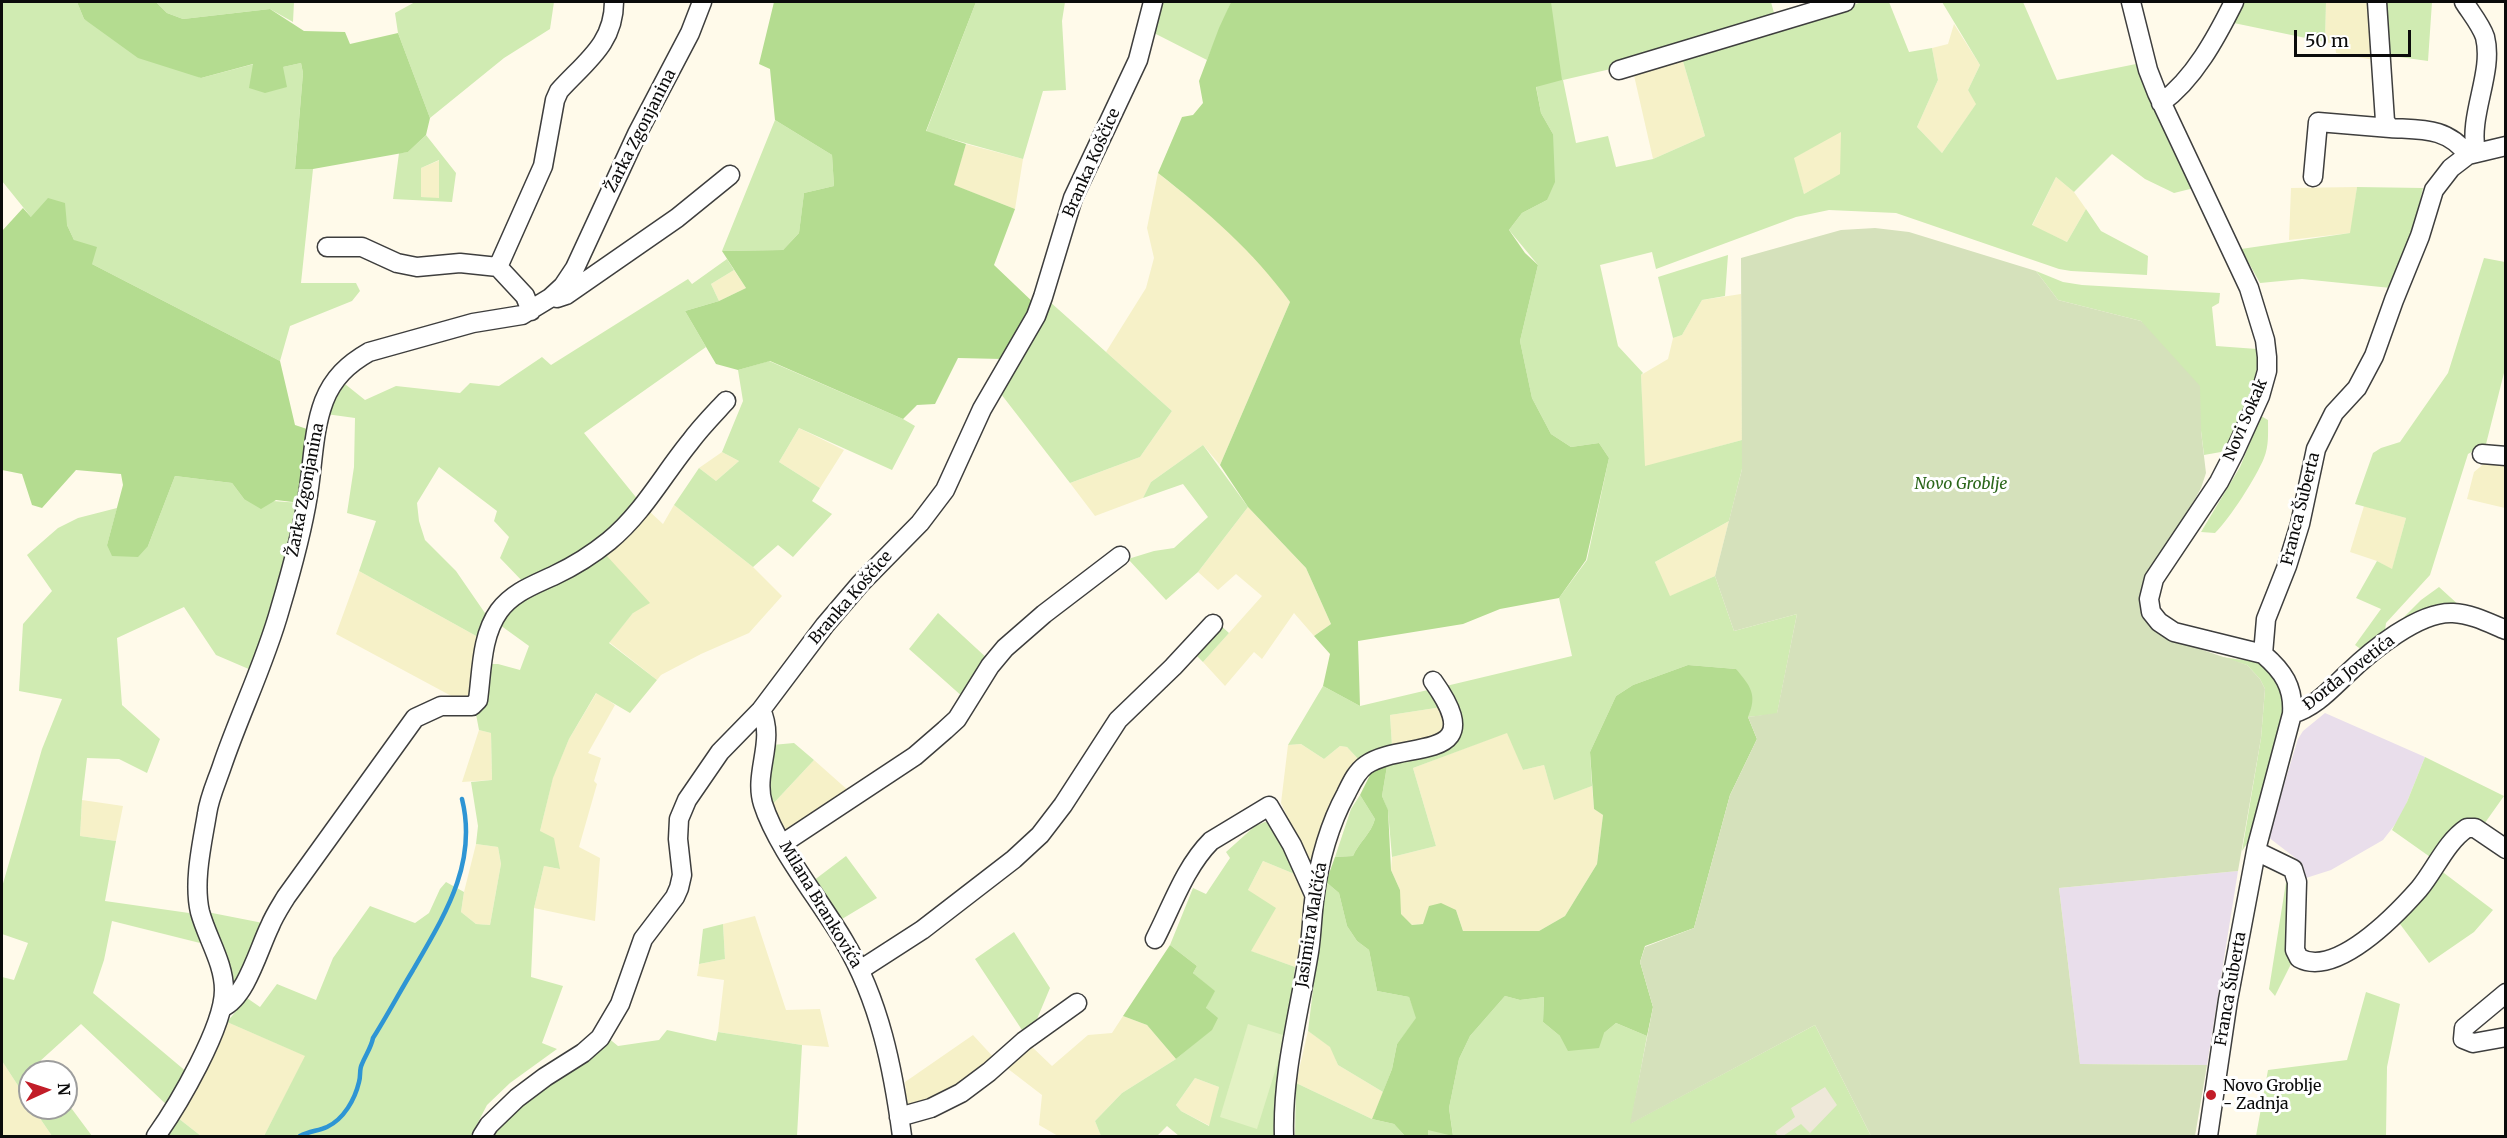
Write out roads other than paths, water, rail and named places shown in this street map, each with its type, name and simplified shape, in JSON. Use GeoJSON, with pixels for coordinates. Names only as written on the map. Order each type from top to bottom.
{"type":"FeatureCollection","features":[{"type":"Feature","properties":{"kind":"street"},"geometry":{"type":"LineString","coordinates":[[498,267],[543,166],[555,100],[559,91],[603,44],[610,30],[614,2]]}},
{"type":"Feature","properties":{"kind":"street","name":"Žarka Zgonjanina"},"geometry":{"type":"LineString","coordinates":[[156,1137],[183,1096],[223,1007],[222,978],[200,910],[198,891],[207,810],[280,610],[307,498],[324,401],[340,373],[354,360],[369,352],[472,323],[509,318],[531,311],[563,286],[574,268],[637,134],[690,33],[702,2]]}},
{"type":"Feature","properties":{"kind":"street","name":"Branka Koščice"},"geometry":{"type":"LineString","coordinates":[[482,1137],[489,1125],[517,1098],[583,1053],[600,1038],[620,1004],[643,939],[680,888],[682,875],[678,839],[679,819],[687,800],[720,752],[761,710],[825,625],[860,584],[920,524],[945,490],[978,416],[1036,316],[1044,297],[1073,198],[1138,60],[1153,2]]}},
{"type":"Feature","properties":{"kind":"street"},"geometry":{"type":"LineString","coordinates":[[1619,70],[1845,2]]}},
{"type":"Feature","properties":{"kind":"street","name":"Novi Sokak"},"geometry":{"type":"LineString","coordinates":[[2132,2],[2148,70],[2161,103],[2249,288],[2265,340],[2267,372],[2260,396],[2230,461],[2154,579],[2149,599],[2151,612],[2159,622],[2174,632],[2263,654]]}},
{"type":"Feature","properties":{"kind":"street"},"geometry":{"type":"LineString","coordinates":[[2161,103],[2175,93],[2188,78],[2216,36],[2234,2]]}},
{"type":"Feature","properties":{"kind":"street"},"geometry":{"type":"LineString","coordinates":[[2377,2],[2385,121],[2390,128]]}},
{"type":"Feature","properties":{"kind":"street"},"geometry":{"type":"LineString","coordinates":[[2464,2],[2483,32],[2487,50],[2472,154]]}},
{"type":"Feature","properties":{"kind":"street"},"geometry":{"type":"LineString","coordinates":[[2313,177],[2318,122],[2442,133],[2472,154]]}},
{"type":"Feature","properties":{"kind":"street","name":"Franca Šuberta"},"geometry":{"type":"LineString","coordinates":[[2208,1137],[2228,1000],[2256,851],[2292,714],[2292,697],[2287,680],[2279,668],[2263,654],[2266,619],[2287,566],[2300,524],[2316,449],[2334,413],[2356,387],[2374,356],[2420,236],[2434,190],[2451,168],[2472,154],[2505,146]]}},
{"type":"Feature","properties":{"kind":"street"},"geometry":{"type":"LineString","coordinates":[[550,298],[561,297],[575,289],[677,218],[730,175]]}},
{"type":"Feature","properties":{"kind":"street"},"geometry":{"type":"LineString","coordinates":[[327,246],[362,247],[397,263],[417,267],[459,263],[498,267],[525,297],[531,311]]}},
{"type":"Feature","properties":{"kind":"street"},"geometry":{"type":"LineString","coordinates":[[223,1007],[232,1001],[242,986],[270,925],[286,897],[415,718],[441,706],[472,705],[478,700],[490,627],[498,612],[508,601],[530,585],[584,559],[625,527],[642,508],[689,442],[726,401]]}},
{"type":"Feature","properties":{"kind":"street"},"geometry":{"type":"LineString","coordinates":[[2482,454],[2505,456]]}},
{"type":"Feature","properties":{"kind":"street"},"geometry":{"type":"LineString","coordinates":[[782,844],[915,756],[957,719],[990,666],[1005,648],[1044,614],[1120,556]]}},
{"type":"Feature","properties":{"kind":"street","name":"Đorđa Jovetića"},"geometry":{"type":"LineString","coordinates":[[2292,714],[2310,708],[2363,659],[2394,636],[2425,618],[2442,614],[2461,614],[2505,630]]}},
{"type":"Feature","properties":{"kind":"street"},"geometry":{"type":"LineString","coordinates":[[860,969],[922,930],[1014,859],[1040,835],[1063,805],[1118,720],[1173,667],[1213,624]]}},
{"type":"Feature","properties":{"kind":"street","name":"Jasimira Malčića"},"geometry":{"type":"LineString","coordinates":[[1284,1137],[1285,1094],[1309,951],[1314,894],[1321,861],[1340,804],[1356,776],[1366,765],[1378,759],[1434,746],[1449,736],[1452,729],[1451,713],[1447,700],[1433,681]]}},
{"type":"Feature","properties":{"kind":"street","name":"Milana Brankovića"},"geometry":{"type":"LineString","coordinates":[[761,710],[767,725],[760,793],[770,821],[782,844],[860,969],[889,1056],[902,1137]]}},
{"type":"Feature","properties":{"kind":"street"},"geometry":{"type":"LineString","coordinates":[[1155,939],[1184,881],[1205,847],[1211,841],[1269,806],[1297,855],[1314,894]]}},
{"type":"Feature","properties":{"kind":"street"},"geometry":{"type":"LineString","coordinates":[[2256,851],[2293,869],[2297,882],[2295,950],[2299,958],[2316,963],[2338,957],[2382,925],[2418,889],[2458,835],[2467,828],[2475,828],[2505,849]]}},
{"type":"Feature","properties":{"kind":"street"},"geometry":{"type":"LineString","coordinates":[[2505,993],[2464,1028],[2462,1033],[2463,1038],[2473,1043],[2505,1037]]}},
{"type":"Feature","properties":{"kind":"street"},"geometry":{"type":"LineString","coordinates":[[899,1117],[931,1108],[961,1093],[1024,1041],[1077,1004]]}},
{"type":"Feature","properties":{"kind":"waterway"},"geometry":{"type":"LineString","coordinates":[[300,1136],[333,1123],[352,1102],[360,1080],[361,1066],[373,1038],[436,930],[455,889],[462,867],[466,823],[462,799]]}},
{"type":"Feature","properties":{"kind":"place","name":"Novo Groblje - Zadnja"},"geometry":{"type":"Point","coordinates":[2211,1095]}},
{"type":"Feature","properties":{"kind":"park label","name":"Novo Groblje"},"geometry":{"type":"Point","coordinates":[1961,484]}}]}
